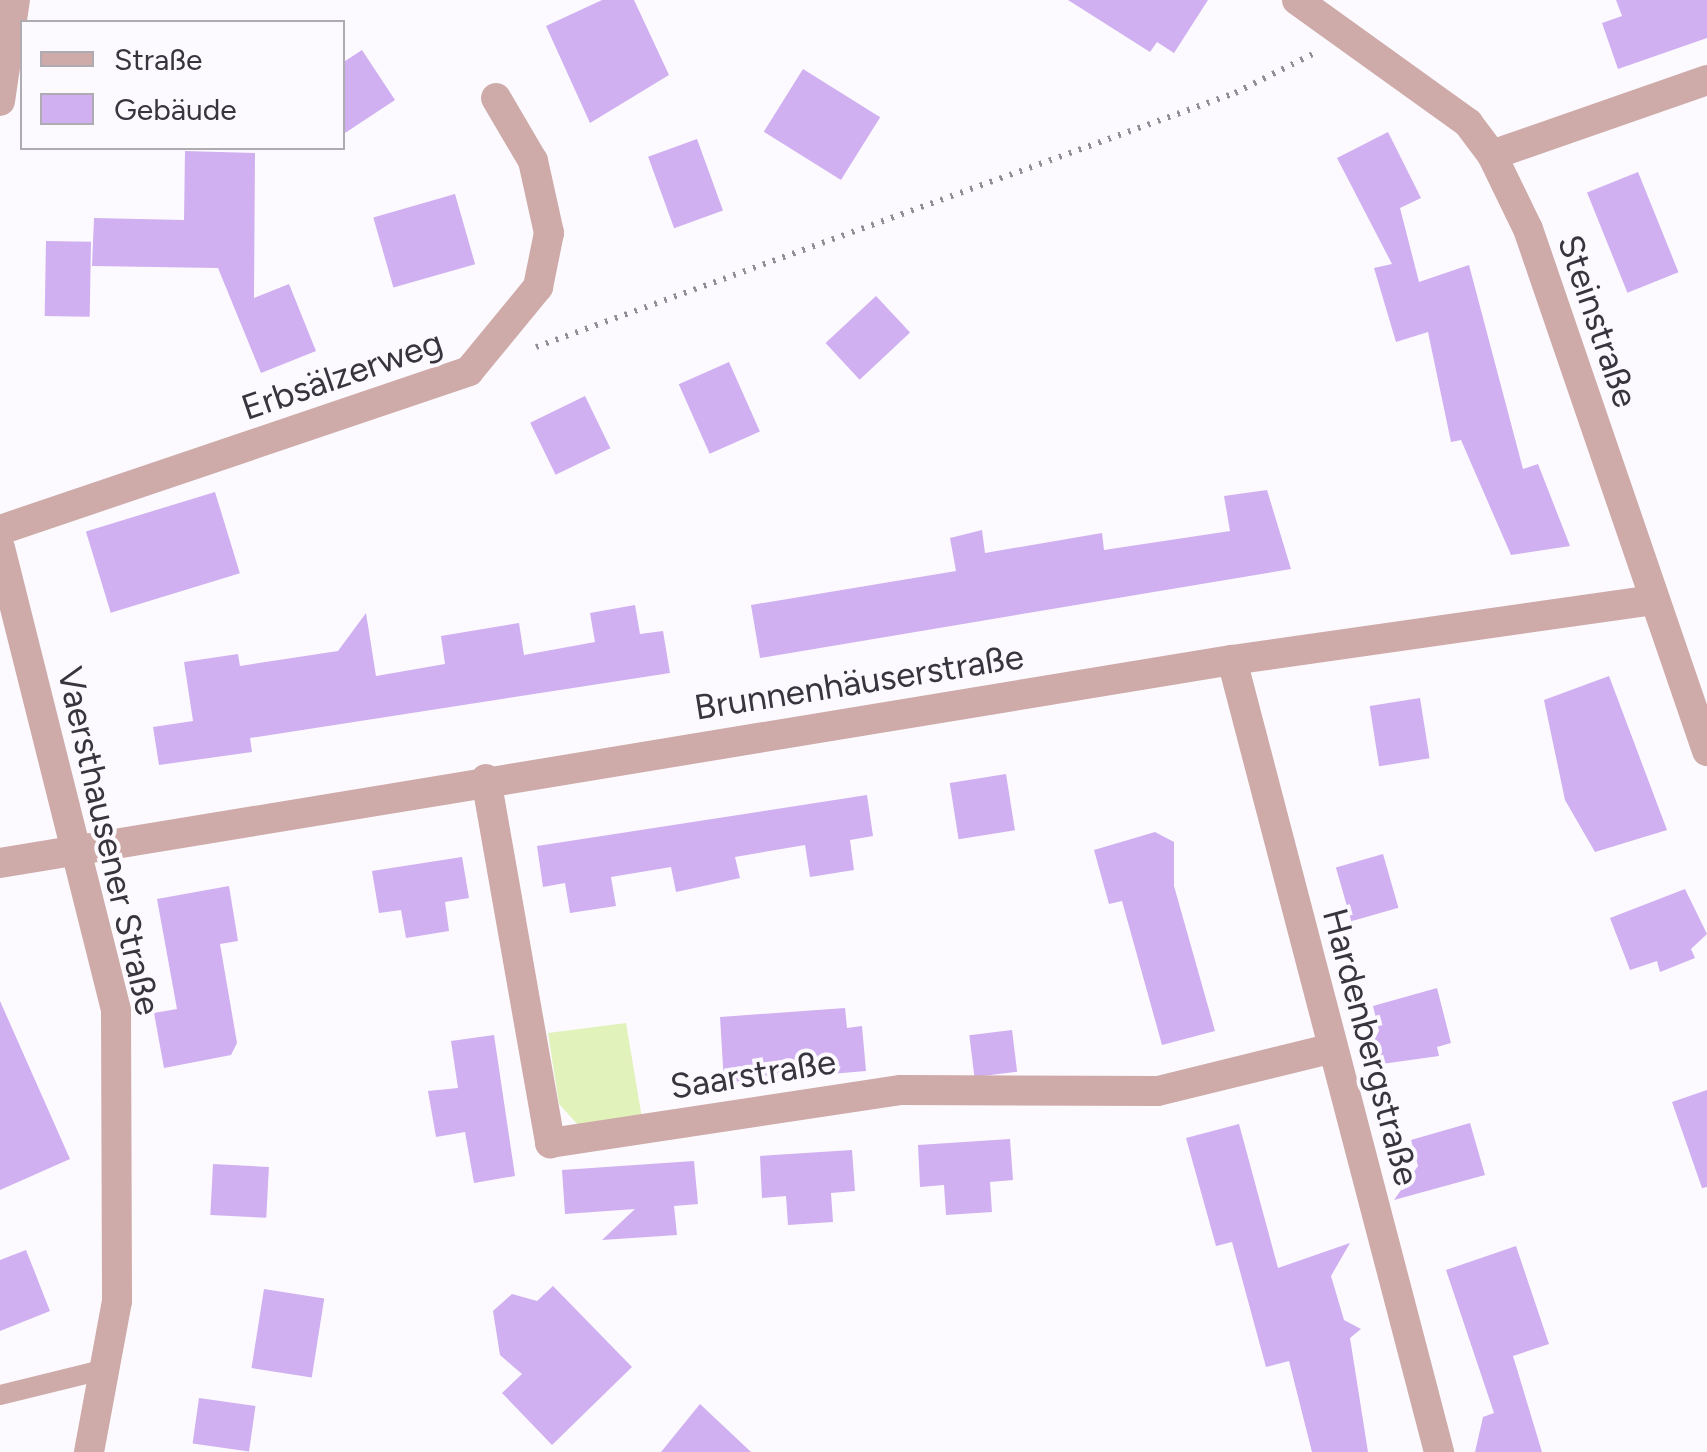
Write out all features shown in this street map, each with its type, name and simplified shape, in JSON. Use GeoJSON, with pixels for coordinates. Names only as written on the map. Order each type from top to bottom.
{"type":"FeatureCollection","features":[{"type":"Feature","properties":{"kind":"street"},"geometry":{"type":"LineString","coordinates":[[0,101],[15,0]]}},
{"type":"Feature","properties":{"kind":"street","name":"Steinstraße"},"geometry":{"type":"LineString","coordinates":[[1297,0],[1468,123],[1492,156],[1528,229],[1707,751]]}},
{"type":"Feature","properties":{"kind":"street"},"geometry":{"type":"LineString","coordinates":[[1492,156],[1707,80]]}},
{"type":"Feature","properties":{"kind":"street","name":"Erbsälzerweg"},"geometry":{"type":"LineString","coordinates":[[0,530],[470,371],[538,286],[549,233],[533,161],[496,98]]}},
{"type":"Feature","properties":{"kind":"street","name":"Vaersthausener Straße"},"geometry":{"type":"LineString","coordinates":[[0,548],[116,1010],[117,1301],[90,1452]]}},
{"type":"Feature","properties":{"kind":"street","name":"Brunnenhäuserstraße"},"geometry":{"type":"LineString","coordinates":[[0,864],[486,779],[1232,660],[1653,600]]}},
{"type":"Feature","properties":{"kind":"street","name":"Hardenbergstraße"},"geometry":{"type":"LineString","coordinates":[[1232,660],[1439,1452]]}},
{"type":"Feature","properties":{"kind":"street","name":"Saarstraße"},"geometry":{"type":"LineString","coordinates":[[486,779],[550,1143],[901,1090],[1158,1091],[1333,1048]]}},
{"type":"Feature","properties":{"kind":"lane"},"geometry":{"type":"LineString","coordinates":[[0,1395],[106,1369]]}},
{"type":"Feature","properties":{"kind":"path"},"geometry":{"type":"LineString","coordinates":[[526,351],[1234,92],[1350,35]]}},
{"type":"Feature","properties":{"kind":"green space"},"geometry":{"type":"Polygon","coordinates":[[[626,1023],[642,1118],[578,1125],[559,1104],[548,1033],[626,1023]]]}},
{"type":"Feature","properties":{"kind":"building"},"geometry":{"type":"Polygon","coordinates":[[[602,0],[634,0],[669,75],[590,123],[546,26],[602,0]]]}},
{"type":"Feature","properties":{"kind":"building"},"geometry":{"type":"Polygon","coordinates":[[[1068,0],[1208,0],[1174,53],[1157,42],[1150,52],[1068,0]]]}},
{"type":"Feature","properties":{"kind":"building"},"geometry":{"type":"Polygon","coordinates":[[[1616,0],[1707,0],[1707,38],[1618,69],[1602,23],[1622,16],[1616,0]]]}},
{"type":"Feature","properties":{"kind":"building"},"geometry":{"type":"Polygon","coordinates":[[[362,50],[395,100],[345,133],[345,61],[362,50]]]}},
{"type":"Feature","properties":{"kind":"building"},"geometry":{"type":"Polygon","coordinates":[[[803,69],[880,117],[841,180],[764,132],[803,69]]]}},
{"type":"Feature","properties":{"kind":"building"},"geometry":{"type":"Polygon","coordinates":[[[1388,132],[1421,198],[1400,208],[1419,282],[1469,265],[1523,469],[1538,464],[1570,546],[1511,555],[1461,440],[1451,442],[1428,332],[1396,342],[1374,268],[1392,264],[1337,158],[1388,132]]]}},
{"type":"Feature","properties":{"kind":"building"},"geometry":{"type":"Polygon","coordinates":[[[697,139],[723,210],[674,228],[648,157],[697,139]]]}},
{"type":"Feature","properties":{"kind":"building"},"geometry":{"type":"Polygon","coordinates":[[[185,151],[255,153],[254,298],[289,284],[316,351],[261,373],[218,268],[92,266],[94,218],[184,220],[185,151]]]}},
{"type":"Feature","properties":{"kind":"building"},"geometry":{"type":"Polygon","coordinates":[[[1638,172],[1678,272],[1627,293],[1587,193],[1638,172]]]}},
{"type":"Feature","properties":{"kind":"building"},"geometry":{"type":"Polygon","coordinates":[[[455,194],[475,264],[393,288],[373,217],[455,194]]]}},
{"type":"Feature","properties":{"kind":"building"},"geometry":{"type":"Polygon","coordinates":[[[46,241],[91,242],[90,317],[45,316],[46,241]]]}},
{"type":"Feature","properties":{"kind":"building"},"geometry":{"type":"Polygon","coordinates":[[[876,296],[910,333],[860,380],[826,343],[876,296]]]}},
{"type":"Feature","properties":{"kind":"building"},"geometry":{"type":"Polygon","coordinates":[[[729,362],[760,431],[710,454],[679,384],[729,362]]]}},
{"type":"Feature","properties":{"kind":"building"},"geometry":{"type":"Polygon","coordinates":[[[585,396],[610,448],[556,475],[530,423],[585,396]]]}},
{"type":"Feature","properties":{"kind":"building"},"geometry":{"type":"Polygon","coordinates":[[[1267,490],[1291,569],[760,658],[751,605],[956,571],[950,538],[982,530],[985,553],[1102,533],[1104,550],[1230,531],[1224,496],[1267,490]]]}},
{"type":"Feature","properties":{"kind":"building"},"geometry":{"type":"Polygon","coordinates":[[[215,492],[240,573],[111,613],[86,531],[215,492]]]}},
{"type":"Feature","properties":{"kind":"building"},"geometry":{"type":"Polygon","coordinates":[[[635,605],[640,634],[663,631],[670,673],[250,738],[252,752],[159,765],[153,727],[193,721],[184,662],[238,654],[240,666],[338,651],[366,613],[376,676],[445,664],[441,636],[519,623],[524,655],[595,642],[590,613],[635,605]]]}},
{"type":"Feature","properties":{"kind":"building"},"geometry":{"type":"Polygon","coordinates":[[[1609,676],[1667,830],[1595,852],[1565,800],[1544,700],[1609,676]]]}},
{"type":"Feature","properties":{"kind":"building"},"geometry":{"type":"Polygon","coordinates":[[[1420,698],[1430,758],[1379,766],[1370,706],[1420,698]]]}},
{"type":"Feature","properties":{"kind":"building"},"geometry":{"type":"Polygon","coordinates":[[[1006,774],[1015,830],[959,839],[950,783],[1006,774]]]}},
{"type":"Feature","properties":{"kind":"building"},"geometry":{"type":"Polygon","coordinates":[[[867,795],[873,836],[850,840],[854,870],[810,877],[805,845],[735,857],[740,878],[676,892],[671,867],[611,877],[616,906],[570,913],[565,883],[543,887],[537,846],[867,795]]]}},
{"type":"Feature","properties":{"kind":"building"},"geometry":{"type":"Polygon","coordinates":[[[1155,832],[1174,842],[1174,886],[1215,1031],[1162,1045],[1122,901],[1109,904],[1094,850],[1155,832]]]}},
{"type":"Feature","properties":{"kind":"building"},"geometry":{"type":"Polygon","coordinates":[[[1383,854],[1398,908],[1351,921],[1336,868],[1383,854]]]}},
{"type":"Feature","properties":{"kind":"building"},"geometry":{"type":"Polygon","coordinates":[[[462,857],[469,898],[445,902],[449,931],[406,938],[401,910],[379,913],[372,871],[462,857]]]}},
{"type":"Feature","properties":{"kind":"building"},"geometry":{"type":"Polygon","coordinates":[[[229,886],[238,941],[220,944],[237,1043],[231,1055],[164,1068],[154,1013],[177,1009],[157,899],[229,886]]]}},
{"type":"Feature","properties":{"kind":"building"},"geometry":{"type":"Polygon","coordinates":[[[1685,889],[1707,934],[1691,949],[1695,958],[1660,972],[1657,961],[1630,970],[1610,918],[1685,889]]]}},
{"type":"Feature","properties":{"kind":"building"},"geometry":{"type":"Polygon","coordinates":[[[1437,988],[1451,1043],[1437,1047],[1439,1056],[1360,1067],[1379,1031],[1373,1006],[1437,988]]]}},
{"type":"Feature","properties":{"kind":"building"},"geometry":{"type":"Polygon","coordinates":[[[0,1001],[70,1159],[0,1190],[0,1001]]]}},
{"type":"Feature","properties":{"kind":"building"},"geometry":{"type":"Polygon","coordinates":[[[845,1008],[847,1028],[862,1026],[866,1071],[724,1083],[720,1017],[845,1008]]]}},
{"type":"Feature","properties":{"kind":"building"},"geometry":{"type":"Polygon","coordinates":[[[1012,1030],[1017,1072],[974,1077],[969,1035],[1012,1030]]]}},
{"type":"Feature","properties":{"kind":"building"},"geometry":{"type":"Polygon","coordinates":[[[494,1035],[515,1176],[474,1183],[465,1132],[436,1137],[428,1091],[458,1088],[451,1041],[494,1035]]]}},
{"type":"Feature","properties":{"kind":"building"},"geometry":{"type":"Polygon","coordinates":[[[1707,1090],[1707,1187],[1702,1188],[1672,1102],[1707,1090]]]}},
{"type":"Feature","properties":{"kind":"building"},"geometry":{"type":"Polygon","coordinates":[[[1470,1123],[1485,1175],[1394,1200],[1418,1166],[1411,1140],[1470,1123]]]}},
{"type":"Feature","properties":{"kind":"building"},"geometry":{"type":"Polygon","coordinates":[[[1239,1124],[1278,1268],[1350,1243],[1331,1276],[1344,1320],[1361,1329],[1350,1338],[1368,1452],[1312,1452],[1289,1361],[1266,1367],[1232,1242],[1216,1246],[1186,1138],[1239,1124]]]}},
{"type":"Feature","properties":{"kind":"building"},"geometry":{"type":"Polygon","coordinates":[[[1010,1139],[1013,1180],[990,1182],[992,1212],[946,1215],[944,1185],[920,1187],[918,1145],[1010,1139]]]}},
{"type":"Feature","properties":{"kind":"building"},"geometry":{"type":"Polygon","coordinates":[[[852,1150],[855,1191],[831,1193],[833,1222],[788,1225],[786,1196],[762,1198],[760,1156],[852,1150]]]}},
{"type":"Feature","properties":{"kind":"building"},"geometry":{"type":"Polygon","coordinates":[[[694,1161],[698,1204],[674,1206],[677,1235],[602,1240],[635,1209],[565,1214],[562,1170],[694,1161]]]}},
{"type":"Feature","properties":{"kind":"building"},"geometry":{"type":"Polygon","coordinates":[[[213,1164],[269,1167],[266,1218],[210,1215],[213,1164]]]}},
{"type":"Feature","properties":{"kind":"building"},"geometry":{"type":"Polygon","coordinates":[[[1516,1246],[1549,1344],[1513,1356],[1542,1452],[1475,1452],[1483,1417],[1494,1413],[1446,1270],[1516,1246]]]}},
{"type":"Feature","properties":{"kind":"building"},"geometry":{"type":"Polygon","coordinates":[[[26,1250],[50,1311],[0,1331],[0,1260],[26,1250]]]}},
{"type":"Feature","properties":{"kind":"building"},"geometry":{"type":"Polygon","coordinates":[[[553,1286],[632,1367],[552,1445],[502,1393],[522,1374],[500,1355],[493,1311],[512,1294],[537,1301],[553,1286]]]}},
{"type":"Feature","properties":{"kind":"building"},"geometry":{"type":"Polygon","coordinates":[[[264,1289],[324,1299],[312,1378],[251,1368],[264,1289]]]}},
{"type":"Feature","properties":{"kind":"building"},"geometry":{"type":"Polygon","coordinates":[[[199,1398],[255,1406],[249,1451],[193,1444],[199,1398]]]}},
{"type":"Feature","properties":{"kind":"building"},"geometry":{"type":"Polygon","coordinates":[[[700,1404],[751,1452],[661,1452],[700,1404]]]}}]}
